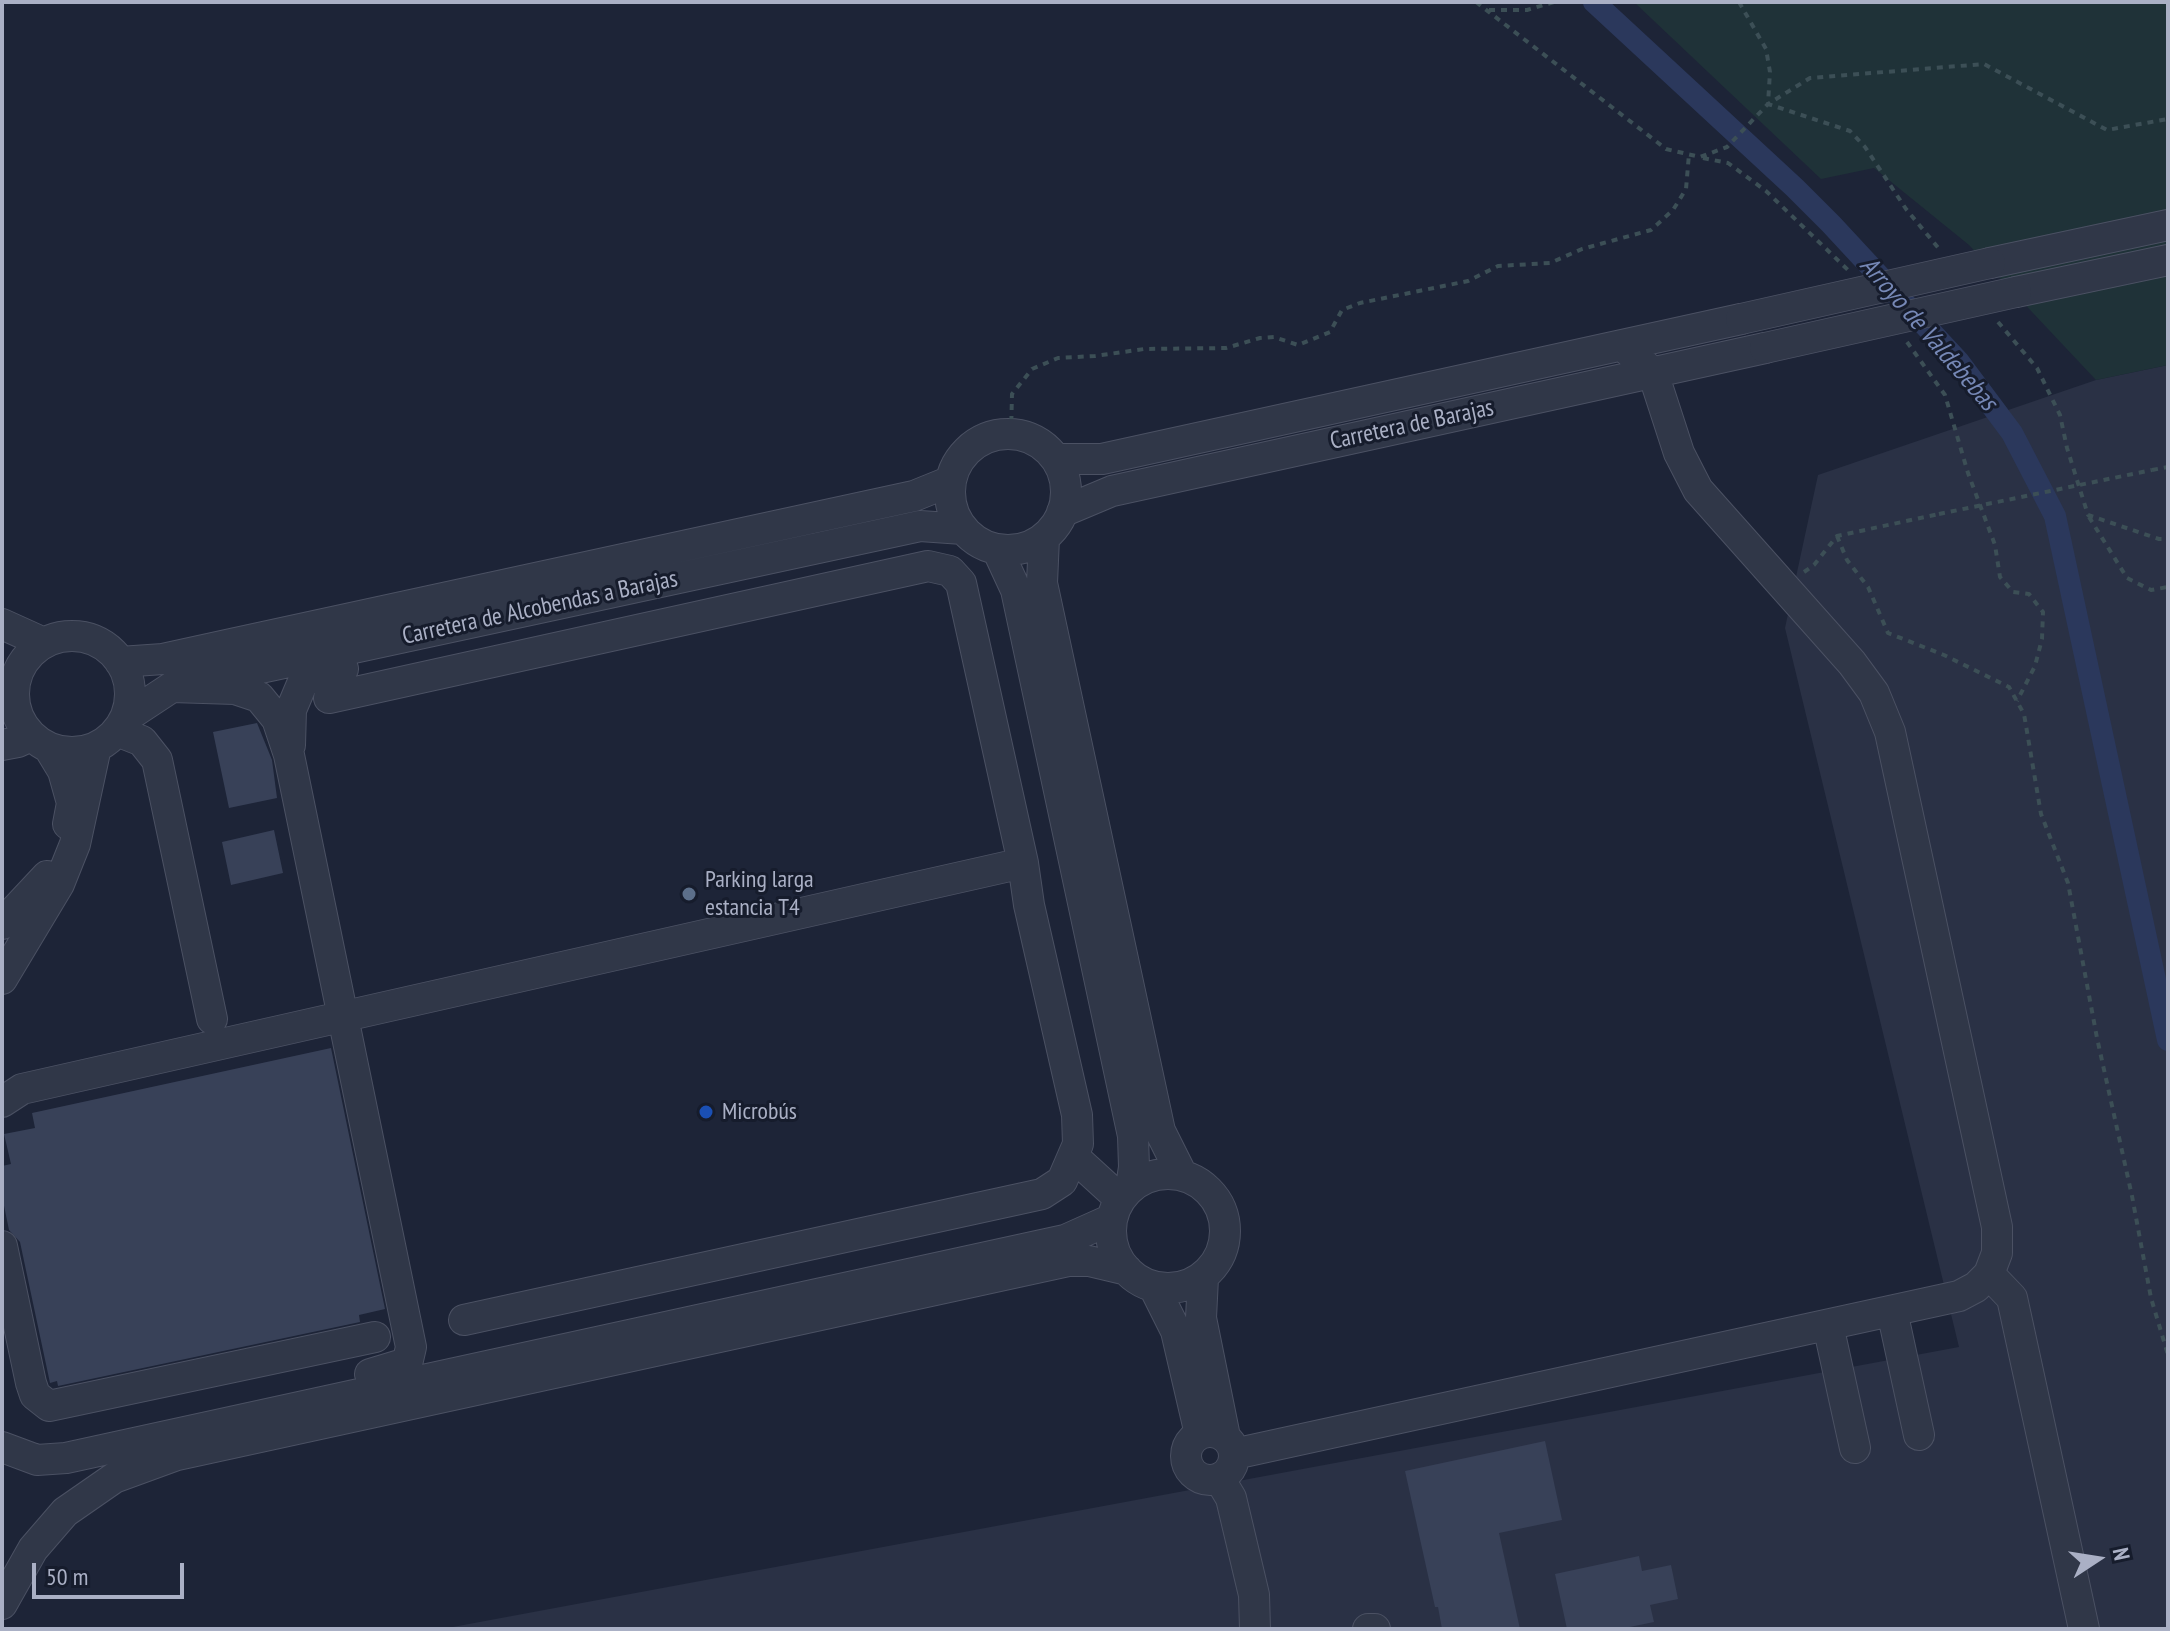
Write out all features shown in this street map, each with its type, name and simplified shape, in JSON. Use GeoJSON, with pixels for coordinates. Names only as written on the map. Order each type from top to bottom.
{"type":"FeatureCollection","features":[{"type":"Feature","properties":{"kind":"street","name":"Carretera de Barajas"},"geometry":{"type":"LineString","coordinates":[[1056,459],[1102,459],[2168,225]]}},
{"type":"Feature","properties":{"kind":"street","name":"Carretera de Barajas"},"geometry":{"type":"LineString","coordinates":[[1062,512],[1112,491],[2168,260]]}},
{"type":"Feature","properties":{"kind":"street"},"geometry":{"type":"LineString","coordinates":[[1219,1451],[1959,1296],[1976,1287],[1989,1274],[1997,1253],[1997,1227],[1890,732],[1874,693],[1852,663],[1698,490],[1679,453],[1653,373],[1622,345]]}},
{"type":"Feature","properties":{"kind":"street"},"geometry":{"type":"LineString","coordinates":[[1011,434],[1024,436],[1042,445],[1056,459],[1066,494],[1055,526],[1044,538],[1014,550],[997,549],[972,538],[963,529],[954,514],[950,498],[951,481],[957,463],[969,448],[986,438],[1011,434]]}},
{"type":"Feature","properties":{"kind":"street","name":"Carretera de Alcobendas a Barajas"},"geometry":{"type":"LineString","coordinates":[[120,662],[163,659],[259,639],[914,496],[951,481]]}},
{"type":"Feature","properties":{"kind":"street","name":"Carretera de Alcobendas a Barajas"},"geometry":{"type":"LineString","coordinates":[[112,732],[172,687],[920,526],[963,529]]}},
{"type":"Feature","properties":{"kind":"street"},"geometry":{"type":"LineString","coordinates":[[1044,538],[1042,583],[1156,1116],[1182,1175]]}},
{"type":"Feature","properties":{"kind":"street"},"geometry":{"type":"LineString","coordinates":[[997,549],[1016,590],[1129,1120],[1134,1167],[1111,1237],[1115,1252],[1127,1270]]}},
{"type":"Feature","properties":{"kind":"street"},"geometry":{"type":"LineString","coordinates":[[329,698],[928,566],[950,571],[961,583],[1023,863],[1029,905],[1077,1115],[1078,1144],[1062,1181],[1042,1194],[464,1320]]}},
{"type":"Feature","properties":{"kind":"street"},"geometry":{"type":"LineString","coordinates":[[289,755],[291,710],[296,694],[307,678],[425,650],[506,615]]}},
{"type":"Feature","properties":{"kind":"street"},"geometry":{"type":"LineString","coordinates":[[2,624],[44,643]]}},
{"type":"Feature","properties":{"kind":"street"},"geometry":{"type":"LineString","coordinates":[[2,924],[45,879],[65,837],[72,803],[63,771],[20,721],[8,692],[21,665],[31,652],[44,643],[60,637],[77,636],[94,640],[120,662],[128,679],[130,699],[112,732],[59,884],[2,979]]}},
{"type":"Feature","properties":{"kind":"street"},"geometry":{"type":"LineString","coordinates":[[172,687],[235,689],[259,697],[277,719],[289,755],[411,1347],[408,1360],[403,1364],[343,1381],[321,1401]]}},
{"type":"Feature","properties":{"kind":"street"},"geometry":{"type":"LineString","coordinates":[[2,745],[40,742],[64,752],[80,752],[112,732],[142,741],[157,760],[212,1019]]}},
{"type":"Feature","properties":{"kind":"street"},"geometry":{"type":"LineString","coordinates":[[2,1102],[22,1089],[1023,863]]}},
{"type":"Feature","properties":{"kind":"street"},"geometry":{"type":"LineString","coordinates":[[1074,1157],[1121,1201]]}},
{"type":"Feature","properties":{"kind":"street"},"geometry":{"type":"LineString","coordinates":[[2,1447],[25,1458],[51,1460],[1065,1240],[1155,1175],[1182,1175],[1199,1182],[1213,1194],[1222,1211],[1226,1229],[1220,1256],[1203,1278],[1188,1286],[1171,1289],[1154,1287],[1127,1270],[1089,1261],[1059,1263],[177,1455],[114,1478],[65,1512],[33,1549],[2,1604]]}},
{"type":"Feature","properties":{"kind":"street"},"geometry":{"type":"LineString","coordinates":[[2,1246],[31,1383],[35,1395],[49,1406],[375,1337]]}},
{"type":"Feature","properties":{"kind":"street"},"geometry":{"type":"LineString","coordinates":[[1989,1274],[2012,1298],[2084,1629]]}},
{"type":"Feature","properties":{"kind":"street"},"geometry":{"type":"LineString","coordinates":[[1203,1278],[1201,1318],[1219,1451]]}},
{"type":"Feature","properties":{"kind":"street"},"geometry":{"type":"LineString","coordinates":[[1154,1287],[1176,1331],[1219,1451],[1254,1595],[1255,1629]]}},
{"type":"Feature","properties":{"kind":"street"},"geometry":{"type":"LineString","coordinates":[[1892,1311],[1919,1435]]}},
{"type":"Feature","properties":{"kind":"street"},"geometry":{"type":"LineString","coordinates":[[1828,1325],[1855,1448]]}},
{"type":"Feature","properties":{"kind":"street"},"geometry":{"type":"LineString","coordinates":[[1368,1629],[1375,1629]]}},
{"type":"Feature","properties":{"kind":"path"},"geometry":{"type":"LineString","coordinates":[[1476,2],[1666,149],[1728,163],[1766,191],[1850,273]]}},
{"type":"Feature","properties":{"kind":"path"},"geometry":{"type":"LineString","coordinates":[[1486,10],[1527,10],[1554,2]]}},
{"type":"Feature","properties":{"kind":"path"},"geometry":{"type":"LineString","coordinates":[[1739,2],[1766,49],[1770,72],[1768,104]]}},
{"type":"Feature","properties":{"kind":"path"},"geometry":{"type":"LineString","coordinates":[[1700,157],[1727,147],[1768,104],[1810,78],[1984,64],[2107,130],[2168,119]]}},
{"type":"Feature","properties":{"kind":"path"},"geometry":{"type":"LineString","coordinates":[[1011,434],[1012,394],[1032,369],[1058,358],[1144,349],[1226,348],[1274,337],[1298,345],[1330,332],[1342,310],[1360,303],[1468,281],[1498,266],[1550,263],[1582,249],[1651,230],[1673,210],[1686,189],[1689,154]]}},
{"type":"Feature","properties":{"kind":"path"},"geometry":{"type":"LineString","coordinates":[[1904,339],[1945,395],[1968,473],[1995,545],[2000,577],[2013,592],[2029,594],[2043,612],[2042,639],[2035,666],[2017,701]]}},
{"type":"Feature","properties":{"kind":"path"},"geometry":{"type":"LineString","coordinates":[[1784,586],[1814,565],[1837,536],[2168,467]]}},
{"type":"Feature","properties":{"kind":"path"},"geometry":{"type":"LineString","coordinates":[[2088,515],[2127,578],[2151,590],[2168,587]]}},
{"type":"Feature","properties":{"kind":"path"},"geometry":{"type":"LineString","coordinates":[[1837,536],[1847,560],[1868,587],[1888,633],[1944,655],[2009,687],[2024,714],[2041,814],[2068,883],[2151,1298],[2168,1355]]}},
{"type":"Feature","properties":{"kind":"shaded area"},"geometry":{"type":"Polygon","coordinates":[[[1634,2],[2168,2],[2168,365],[2096,380],[1969,245],[1874,168],[1821,179],[1634,2]]]}},
{"type":"Feature","properties":{"kind":"shaded area"},"geometry":{"type":"Polygon","coordinates":[[[2168,365],[2168,1629],[442,1629],[1959,1347],[1785,628],[1818,475],[2096,380],[2168,365]]]}},
{"type":"Feature","properties":{"kind":"building"},"geometry":{"type":"Polygon","coordinates":[[[257,723],[272,760],[277,798],[229,808],[213,732],[257,723]]]}},
{"type":"Feature","properties":{"kind":"building"},"geometry":{"type":"Polygon","coordinates":[[[274,830],[283,873],[231,885],[222,842],[274,830]]]}},
{"type":"Feature","properties":{"kind":"building"},"geometry":{"type":"Polygon","coordinates":[[[331,1048],[385,1309],[359,1315],[360,1322],[58,1386],[57,1381],[50,1383],[20,1242],[9,1230],[2,1196],[2,1166],[11,1164],[4,1134],[35,1128],[32,1113],[331,1048]]]}},
{"type":"Feature","properties":{"kind":"building"},"geometry":{"type":"Polygon","coordinates":[[[1545,1441],[1562,1520],[1499,1533],[1520,1629],[1442,1629],[1405,1471],[1545,1441]]]}},
{"type":"Feature","properties":{"kind":"building"},"geometry":{"type":"Polygon","coordinates":[[[1639,1556],[1642,1571],[1671,1565],[1678,1599],[1650,1605],[1654,1622],[1620,1629],[1567,1629],[1555,1574],[1639,1556]]]}},
{"type":"Feature","properties":{"kind":"waterway","name":"Arroyo de Valdebebas"},"geometry":{"type":"LineString","coordinates":[[1594,2],[1831,224],[1959,362],[2012,433],[2055,516],[2168,1040]]}},
{"type":"Feature","properties":{"kind":"place","name":"Parking larga estancia T4"},"geometry":{"type":"Point","coordinates":[689,894]}},
{"type":"Feature","properties":{"kind":"place","name":"Microbús"},"geometry":{"type":"Point","coordinates":[706,1112]}}]}
